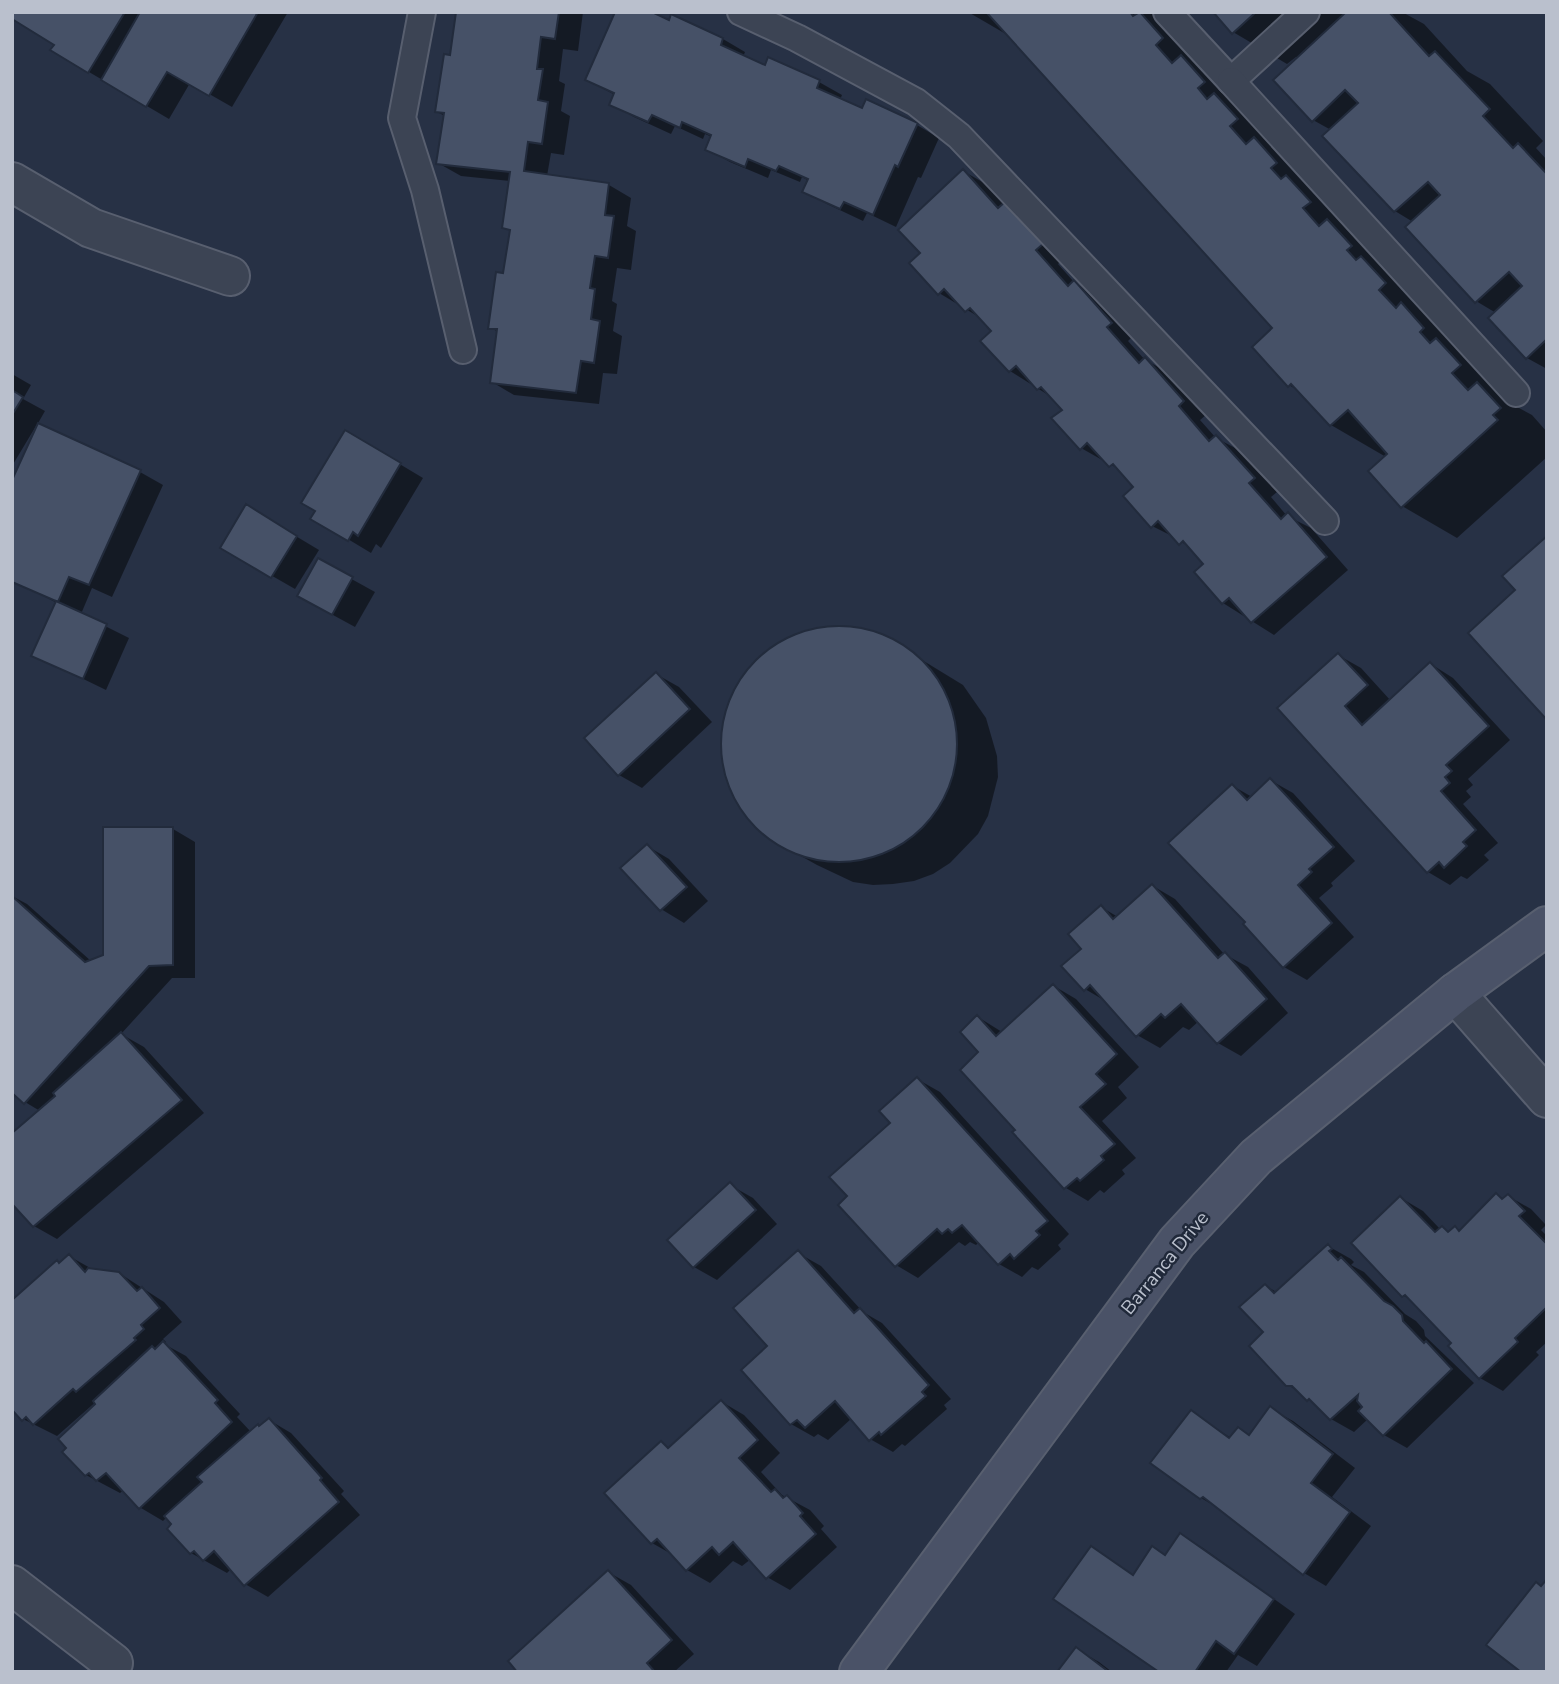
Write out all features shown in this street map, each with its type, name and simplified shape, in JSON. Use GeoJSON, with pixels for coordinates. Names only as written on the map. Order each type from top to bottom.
{"type":"FeatureCollection","features":[{"type":"Feature","properties":{"kind":"street"},"geometry":{"type":"LineString","coordinates":[[12,182],[91,228],[230,275]]}},
{"type":"Feature","properties":{"kind":"street","name":"Barranca Drive"},"geometry":{"type":"LineString","coordinates":[[859,1672],[1177,1242],[1256,1157],[1455,993],[1547,926]]}},
{"type":"Feature","properties":{"kind":"street"},"geometry":{"type":"LineString","coordinates":[[1455,993],[1547,1098]]}},
{"type":"Feature","properties":{"kind":"street"},"geometry":{"type":"LineString","coordinates":[[12,1585],[109,1668]]}},
{"type":"Feature","properties":{"kind":"lane"},"geometry":{"type":"LineString","coordinates":[[422,12],[402,118],[425,190],[463,350]]}},
{"type":"Feature","properties":{"kind":"lane"},"geometry":{"type":"LineString","coordinates":[[741,12],[797,38],[916,102],[959,136],[1325,521]]}},
{"type":"Feature","properties":{"kind":"lane"},"geometry":{"type":"LineString","coordinates":[[1167,12],[1516,393]]}},
{"type":"Feature","properties":{"kind":"lane"},"geometry":{"type":"LineString","coordinates":[[1231,81],[1306,12]]}},
{"type":"Feature","properties":{"kind":"building"},"geometry":{"type":"Polygon","coordinates":[[[12,12],[125,12],[88,73],[50,50],[54,45],[12,19],[12,12]]]}},
{"type":"Feature","properties":{"kind":"building"},"geometry":{"type":"Polygon","coordinates":[[[140,12],[258,12],[209,96],[167,72],[146,107],[101,80],[140,12]]]}},
{"type":"Feature","properties":{"kind":"building"},"geometry":{"type":"Polygon","coordinates":[[[456,12],[559,12],[555,39],[541,37],[537,69],[543,69],[538,100],[548,102],[542,144],[528,142],[524,171],[609,183],[605,215],[614,216],[608,258],[595,256],[590,288],[595,289],[591,319],[600,321],[594,363],[581,361],[576,393],[490,383],[497,329],[488,329],[496,272],[503,273],[510,230],[502,228],[510,172],[436,164],[444,113],[435,112],[444,54],[450,55],[456,12]]]}},
{"type":"Feature","properties":{"kind":"building"},"geometry":{"type":"Polygon","coordinates":[[[615,12],[652,12],[669,20],[671,14],[723,38],[721,45],[765,65],[768,57],[820,80],[817,88],[862,108],[866,99],[918,123],[898,167],[895,165],[873,215],[844,202],[840,209],[802,192],[808,179],[779,166],[776,171],[748,159],[745,167],[705,150],[711,135],[682,122],[680,128],[652,115],[648,122],[609,105],[614,93],[585,80],[615,12]]]}},
{"type":"Feature","properties":{"kind":"building"},"geometry":{"type":"Polygon","coordinates":[[[986,12],[1130,12],[1133,16],[1140,12],[1163,38],[1156,45],[1172,63],[1181,55],[1205,82],[1198,88],[1207,99],[1214,93],[1238,119],[1230,126],[1246,144],[1254,137],[1277,163],[1271,168],[1281,179],[1286,175],[1311,202],[1303,208],[1319,226],[1327,219],[1352,246],[1347,250],[1356,260],[1361,256],[1386,283],[1379,290],[1396,308],[1401,302],[1424,328],[1420,332],[1430,343],[1436,338],[1461,365],[1452,373],[1468,390],[1477,382],[1501,408],[1493,415],[1498,420],[1401,508],[1368,471],[1387,454],[1348,410],[1330,426],[1291,384],[1288,387],[1252,347],[1272,328],[986,12]]]}},
{"type":"Feature","properties":{"kind":"building"},"geometry":{"type":"Polygon","coordinates":[[[1213,12],[1256,12],[1232,34],[1213,12]]]}},
{"type":"Feature","properties":{"kind":"building"},"geometry":{"type":"Polygon","coordinates":[[[1346,12],[1389,12],[1429,56],[1435,51],[1490,109],[1483,116],[1513,148],[1518,143],[1547,174],[1547,339],[1526,359],[1488,318],[1522,286],[1509,272],[1475,303],[1405,227],[1440,195],[1428,182],[1394,212],[1322,136],[1358,103],[1345,90],[1312,122],[1273,80],[1346,12]]]}},
{"type":"Feature","properties":{"kind":"building"},"geometry":{"type":"Polygon","coordinates":[[[963,169],[998,208],[1005,202],[1043,244],[1036,250],[1068,286],[1074,280],[1112,323],[1107,327],[1139,363],[1145,357],[1184,401],[1179,406],[1209,441],[1216,435],[1255,478],[1249,483],[1281,519],[1288,512],[1327,557],[1251,623],[1229,598],[1222,604],[1194,572],[1203,564],[1183,541],[1179,545],[1158,521],[1151,528],[1123,496],[1133,487],[1113,464],[1109,467],[1087,443],[1080,450],[1051,418],[1062,410],[1041,387],[1037,390],[1016,366],[1009,372],[980,341],[991,331],[970,308],[965,312],[944,289],[938,295],[909,263],[920,253],[898,230],[963,169]]]}},
{"type":"Feature","properties":{"kind":"building"},"geometry":{"type":"Polygon","coordinates":[[[12,390],[23,397],[12,415],[12,390]]]}},
{"type":"Feature","properties":{"kind":"building"},"geometry":{"type":"Polygon","coordinates":[[[38,423],[141,470],[89,585],[69,577],[58,602],[12,582],[12,480],[38,423]]]}},
{"type":"Feature","properties":{"kind":"building"},"geometry":{"type":"Polygon","coordinates":[[[345,430],[401,463],[358,536],[353,532],[348,541],[310,519],[315,511],[301,503],[345,430]]]}},
{"type":"Feature","properties":{"kind":"building"},"geometry":{"type":"Polygon","coordinates":[[[246,504],[297,536],[271,578],[220,548],[246,504]]]}},
{"type":"Feature","properties":{"kind":"building"},"geometry":{"type":"Polygon","coordinates":[[[1547,536],[1547,720],[1468,633],[1515,590],[1502,576],[1547,536]]]}},
{"type":"Feature","properties":{"kind":"building"},"geometry":{"type":"Polygon","coordinates":[[[318,558],[353,577],[332,615],[297,596],[318,558]]]}},
{"type":"Feature","properties":{"kind":"building"},"geometry":{"type":"Polygon","coordinates":[[[56,601],[107,624],[83,679],[31,656],[56,601]]]}},
{"type":"Feature","properties":{"kind":"building"},"geometry":{"type":"Polygon","coordinates":[[[839,626],[884,635],[914,653],[930,669],[952,710],[957,744],[948,789],[930,819],[914,835],[873,857],[839,862],[794,853],[764,835],[748,819],[726,778],[721,744],[730,699],[748,669],[764,653],[805,631],[839,626]]]}},
{"type":"Feature","properties":{"kind":"building"},"geometry":{"type":"Polygon","coordinates":[[[1338,653],[1368,685],[1345,706],[1362,725],[1430,662],[1489,726],[1446,765],[1452,771],[1445,777],[1450,783],[1441,791],[1476,830],[1463,842],[1467,846],[1444,868],[1439,862],[1427,873],[1277,708],[1338,653]]]}},
{"type":"Feature","properties":{"kind":"building"},"geometry":{"type":"Polygon","coordinates":[[[656,672],[690,709],[618,776],[584,738],[656,672]]]}},
{"type":"Feature","properties":{"kind":"building"},"geometry":{"type":"Polygon","coordinates":[[[1270,778],[1334,847],[1309,869],[1312,872],[1298,885],[1332,923],[1283,968],[1243,924],[1245,922],[1168,843],[1232,784],[1247,800],[1270,778]]]}},
{"type":"Feature","properties":{"kind":"building"},"geometry":{"type":"Polygon","coordinates":[[[103,827],[173,827],[173,965],[149,966],[24,1104],[12,1093],[12,896],[85,962],[103,955],[103,827]]]}},
{"type":"Feature","properties":{"kind":"building"},"geometry":{"type":"Polygon","coordinates":[[[647,844],[687,887],[660,911],[620,868],[647,844]]]}},
{"type":"Feature","properties":{"kind":"building"},"geometry":{"type":"Polygon","coordinates":[[[1152,884],[1218,958],[1225,952],[1267,999],[1217,1044],[1181,1004],[1165,1018],[1161,1014],[1136,1037],[1090,985],[1084,991],[1061,966],[1081,949],[1068,934],[1101,905],[1113,919],[1152,884]]]}},
{"type":"Feature","properties":{"kind":"building"},"geometry":{"type":"Polygon","coordinates":[[[1053,984],[1117,1054],[1096,1074],[1106,1084],[1080,1107],[1115,1144],[1101,1156],[1104,1160],[1080,1181],[1077,1178],[1064,1189],[960,1070],[978,1052],[960,1032],[977,1015],[996,1036],[1053,984]]]}},
{"type":"Feature","properties":{"kind":"building"},"geometry":{"type":"Polygon","coordinates":[[[121,1032],[182,1100],[33,1227],[12,1204],[12,1133],[121,1032]]]}},
{"type":"Feature","properties":{"kind":"building"},"geometry":{"type":"Polygon","coordinates":[[[917,1077],[1048,1221],[1036,1231],[1040,1235],[1014,1259],[1010,1254],[998,1265],[962,1225],[952,1233],[948,1229],[942,1234],[937,1229],[895,1267],[838,1205],[847,1196],[829,1177],[890,1123],[879,1111],[917,1077]]]}},
{"type":"Feature","properties":{"kind":"building"},"geometry":{"type":"Polygon","coordinates":[[[730,1182],[756,1210],[693,1268],[667,1240],[730,1182]]]}},
{"type":"Feature","properties":{"kind":"building"},"geometry":{"type":"Polygon","coordinates":[[[1496,1193],[1502,1199],[1508,1194],[1525,1211],[1519,1216],[1547,1244],[1547,1307],[1515,1338],[1518,1342],[1479,1379],[1448,1346],[1451,1343],[1405,1295],[1402,1297],[1351,1243],[1400,1196],[1435,1232],[1442,1226],[1448,1232],[1455,1226],[1459,1231],[1496,1193]]]}},
{"type":"Feature","properties":{"kind":"building"},"geometry":{"type":"Polygon","coordinates":[[[1328,1244],[1332,1249],[1329,1251],[1338,1260],[1341,1257],[1384,1301],[1393,1306],[1402,1315],[1403,1321],[1452,1369],[1383,1436],[1358,1411],[1362,1407],[1357,1401],[1358,1395],[1330,1420],[1309,1399],[1307,1401],[1292,1386],[1286,1386],[1249,1346],[1263,1332],[1239,1307],[1265,1284],[1274,1293],[1328,1244]]]}},
{"type":"Feature","properties":{"kind":"building"},"geometry":{"type":"Polygon","coordinates":[[[798,1250],[854,1313],[860,1308],[929,1385],[922,1392],[926,1396],[881,1435],[879,1432],[869,1441],[835,1401],[805,1428],[797,1420],[790,1425],[741,1370],[767,1346],[733,1308],[798,1250]]]}},
{"type":"Feature","properties":{"kind":"building"},"geometry":{"type":"Polygon","coordinates":[[[69,1254],[85,1272],[88,1268],[119,1272],[137,1291],[142,1287],[160,1308],[141,1325],[144,1329],[134,1338],[136,1340],[76,1392],[73,1389],[33,1425],[26,1417],[22,1421],[12,1410],[12,1300],[57,1260],[59,1263],[69,1254]]]}},
{"type":"Feature","properties":{"kind":"building"},"geometry":{"type":"Polygon","coordinates":[[[163,1341],[218,1400],[215,1403],[232,1422],[139,1509],[106,1473],[96,1481],[89,1473],[85,1476],[62,1452],[66,1448],[58,1439],[95,1404],[93,1401],[152,1346],[155,1349],[163,1341]]]}},
{"type":"Feature","properties":{"kind":"building"},"geometry":{"type":"Polygon","coordinates":[[[721,1400],[758,1440],[739,1458],[771,1492],[775,1489],[783,1498],[787,1495],[816,1534],[766,1579],[733,1542],[719,1555],[712,1547],[686,1571],[657,1539],[651,1544],[604,1493],[661,1441],[668,1448],[721,1400]]]}},
{"type":"Feature","properties":{"kind":"building"},"geometry":{"type":"Polygon","coordinates":[[[1270,1406],[1333,1454],[1311,1483],[1350,1512],[1303,1575],[1203,1497],[1200,1499],[1150,1463],[1191,1410],[1229,1438],[1238,1427],[1249,1435],[1270,1406]]]}},
{"type":"Feature","properties":{"kind":"building"},"geometry":{"type":"Polygon","coordinates":[[[269,1418],[322,1478],[320,1480],[339,1502],[244,1586],[214,1551],[203,1561],[194,1551],[190,1554],[167,1529],[171,1524],[164,1516],[202,1482],[197,1477],[258,1424],[259,1426],[269,1418]]]}},
{"type":"Feature","properties":{"kind":"building"},"geometry":{"type":"Polygon","coordinates":[[[1180,1533],[1274,1599],[1234,1654],[1216,1641],[1195,1672],[1159,1672],[1053,1599],[1091,1546],[1133,1575],[1152,1546],[1165,1555],[1180,1533]]]}},
{"type":"Feature","properties":{"kind":"building"},"geometry":{"type":"Polygon","coordinates":[[[608,1570],[672,1640],[647,1663],[655,1672],[517,1672],[508,1661],[608,1570]]]}},
{"type":"Feature","properties":{"kind":"building"},"geometry":{"type":"Polygon","coordinates":[[[1547,1579],[1547,1672],[1521,1672],[1486,1645],[1536,1582],[1541,1586],[1547,1579]]]}},
{"type":"Feature","properties":{"kind":"building"},"geometry":{"type":"Polygon","coordinates":[[[1076,1647],[1109,1672],[1057,1672],[1076,1647]]]}}]}
